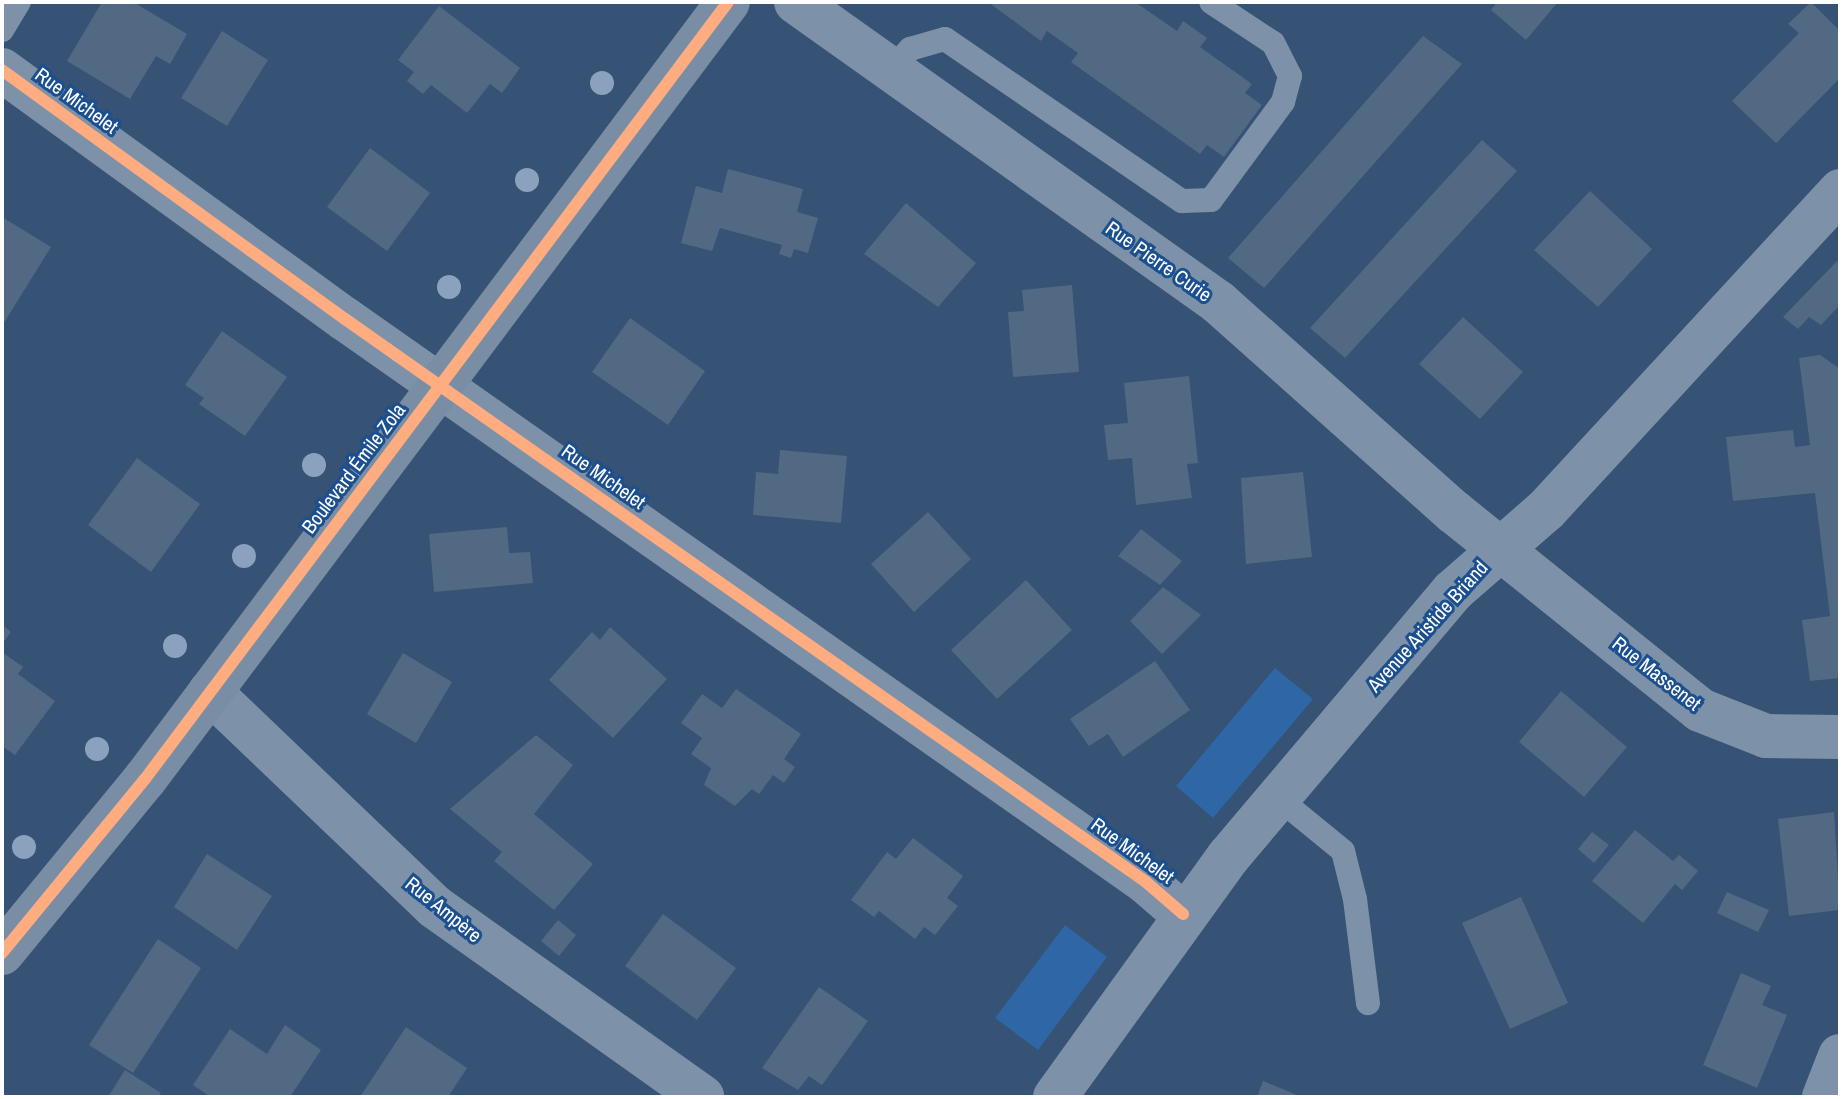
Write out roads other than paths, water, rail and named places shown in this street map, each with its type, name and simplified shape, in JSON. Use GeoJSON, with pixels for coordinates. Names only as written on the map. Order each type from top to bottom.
{"type":"FeatureCollection","features":[{"type":"Feature","properties":{"kind":"main road","name":"Boulevard Émile Zola"},"geometry":{"type":"LineString","coordinates":[[2,953],[210,692],[728,2]]}},
{"type":"Feature","properties":{"kind":"street","name":"Rue Pierre Curie"},"geometry":{"type":"LineString","coordinates":[[796,2],[1218,302],[1498,549]]}},
{"type":"Feature","properties":{"kind":"street","name":"Rue Michelet"},"geometry":{"type":"LineString","coordinates":[[2,70],[440,385],[1146,882],[1183,914]]}},
{"type":"Feature","properties":{"kind":"street","name":"Avenue Aristide Briand"},"geometry":{"type":"LineString","coordinates":[[1055,1097],[1183,914],[1277,797],[1453,591],[1546,510],[1840,191]]}},
{"type":"Feature","properties":{"kind":"street","name":"Rue Massenet"},"geometry":{"type":"LineString","coordinates":[[1498,549],[1700,710],[1766,736],[1840,737]]}},
{"type":"Feature","properties":{"kind":"street","name":"Rue Ampère"},"geometry":{"type":"LineString","coordinates":[[210,692],[435,907],[702,1097]]}},
{"type":"Feature","properties":{"kind":"street"},"geometry":{"type":"LineString","coordinates":[[1824,1097],[1840,1056]]}},
{"type":"Feature","properties":{"kind":"lane"},"geometry":{"type":"LineString","coordinates":[[2,30],[19,2]]}},
{"type":"Feature","properties":{"kind":"lane"},"geometry":{"type":"LineString","coordinates":[[891,69],[910,49],[945,39],[1182,201],[1211,200],[1283,102],[1290,76],[1273,43],[1211,2]]}},
{"type":"Feature","properties":{"kind":"lane"},"geometry":{"type":"LineString","coordinates":[[1277,797],[1343,851],[1355,899],[1368,1003]]}}]}
